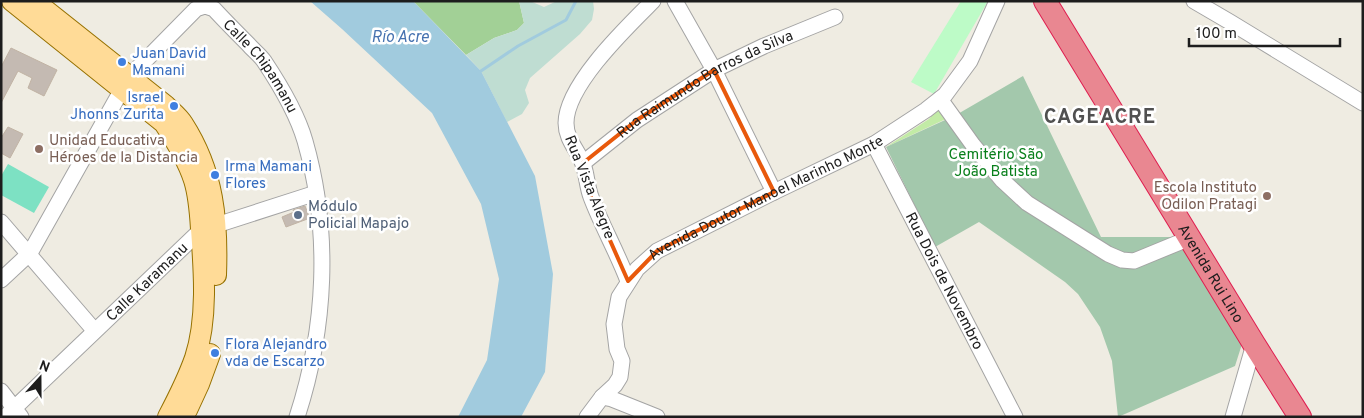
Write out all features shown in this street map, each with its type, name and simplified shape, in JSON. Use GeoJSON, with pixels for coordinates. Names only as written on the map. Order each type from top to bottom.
{"type":"FeatureCollection","features":[{"type":"Feature","properties":{"kind":"highway","name":"Avenida Rui Lino"},"geometry":{"type":"LineString","coordinates":[[1045,1],[1298,416]]}},
{"type":"Feature","properties":{"kind":"main road"},"geometry":{"type":"LineString","coordinates":[[12,1],[126,83]]}},
{"type":"Feature","properties":{"kind":"main road"},"geometry":{"type":"LineString","coordinates":[[34,1],[126,83],[164,123],[178,142],[194,181],[209,227],[214,326],[211,349],[199,384],[184,417]]}},
{"type":"Feature","properties":{"kind":"main road"},"geometry":{"type":"LineString","coordinates":[[168,417],[181,393],[195,356],[200,329],[204,262],[209,227]]}},
{"type":"Feature","properties":{"kind":"street","name":"Rua Vista Alegre"},"geometry":{"type":"LineString","coordinates":[[628,281],[590,195],[583,163],[570,143],[566,123],[569,105],[580,85],[620,34],[653,1]]}},
{"type":"Feature","properties":{"kind":"street"},"geometry":{"type":"LineString","coordinates":[[675,1],[714,70],[774,192]]}},
{"type":"Feature","properties":{"kind":"street","name":"Avenida Doutor Manoel Marinho Monte"},"geometry":{"type":"LineString","coordinates":[[587,417],[620,377],[622,361],[614,324],[619,298],[636,268],[657,251],[874,144],[940,99],[970,61],[997,1]]}},
{"type":"Feature","properties":{"kind":"street"},"geometry":{"type":"LineString","coordinates":[[1194,1],[1363,103]]}},
{"type":"Feature","properties":{"kind":"street","name":"Calle Chipamanu"},"geometry":{"type":"LineString","coordinates":[[1,280],[30,253],[126,83],[196,9],[205,6],[214,9],[263,59],[292,109],[305,140],[316,193],[323,258],[320,312],[307,386],[297,417]]}},
{"type":"Feature","properties":{"kind":"street","name":"Rua Raimundo Barros da Silva"},"geometry":{"type":"LineString","coordinates":[[583,163],[637,120],[714,70],[764,46],[835,17]]}},
{"type":"Feature","properties":{"kind":"street"},"geometry":{"type":"LineString","coordinates":[[940,99],[973,145],[1002,180],[1028,203],[1108,254],[1122,260],[1134,261],[1190,238]]}},
{"type":"Feature","properties":{"kind":"street","name":"Rua Dois de Novembro"},"geometry":{"type":"LineString","coordinates":[[874,144],[1015,417]]}},
{"type":"Feature","properties":{"kind":"street","name":"Calle Karamanu"},"geometry":{"type":"LineString","coordinates":[[13,414],[94,330],[209,227],[316,193]]}},
{"type":"Feature","properties":{"kind":"street"},"geometry":{"type":"LineString","coordinates":[[1,222],[30,253],[94,330]]}},
{"type":"Feature","properties":{"kind":"street"},"geometry":{"type":"LineString","coordinates":[[1233,417],[1254,344]]}},
{"type":"Feature","properties":{"kind":"street"},"geometry":{"type":"LineString","coordinates":[[1,391],[13,414]]}},
{"type":"Feature","properties":{"kind":"street"},"geometry":{"type":"LineString","coordinates":[[602,397],[657,417]]}},
{"type":"Feature","properties":{"kind":"highlighted area"},"geometry":{"type":"Polygon","coordinates":[[[714,70],[774,192],[657,251],[628,281],[590,195],[583,163],[637,120],[714,70]]]}},
{"type":"Feature","properties":{"kind":"green space"},"geometry":{"type":"Polygon","coordinates":[[[413,1],[519,1],[524,23],[517,30],[494,38],[466,55],[413,1]]]}},
{"type":"Feature","properties":{"kind":"green space"},"geometry":{"type":"Polygon","coordinates":[[[961,1],[988,1],[934,94],[911,82],[961,1]]]}},
{"type":"Feature","properties":{"kind":"green space","name":"Cemitério São João Batista"},"geometry":{"type":"Polygon","coordinates":[[[1023,76],[1101,237],[1179,237],[1242,344],[1235,366],[1118,417],[1112,361],[1100,327],[1078,294],[1065,282],[979,222],[935,247],[886,147],[956,115],[1023,76]]]}},
{"type":"Feature","properties":{"kind":"green space"},"geometry":{"type":"Polygon","coordinates":[[[938,108],[950,117],[886,147],[929,119],[938,108]]]}},
{"type":"Feature","properties":{"kind":"green space"},"geometry":{"type":"Polygon","coordinates":[[[8,164],[49,187],[34,213],[1,195],[1,176],[8,164]]]}},
{"type":"Feature","properties":{"kind":"shaded area"},"geometry":{"type":"Polygon","coordinates":[[[519,1],[530,1],[544,7],[557,1],[593,1],[594,9],[592,20],[580,34],[530,78],[525,90],[529,103],[522,114],[507,122],[481,71],[466,55],[494,38],[517,30],[524,23],[519,1]]]}},
{"type":"Feature","properties":{"kind":"water","name":"Río Acre"},"geometry":{"type":"Polygon","coordinates":[[[310,1],[413,1],[481,71],[535,176],[553,274],[545,372],[521,417],[458,417],[487,360],[499,279],[481,204],[432,113],[310,1]]]}},
{"type":"Feature","properties":{"kind":"building"},"geometry":{"type":"Polygon","coordinates":[[[11,48],[57,70],[44,96],[28,88],[32,78],[18,71],[1,103],[1,67],[11,48]]]}},
{"type":"Feature","properties":{"kind":"building"},"geometry":{"type":"Polygon","coordinates":[[[8,127],[23,134],[10,158],[1,153],[1,138],[8,127]]]}},
{"type":"Feature","properties":{"kind":"building","name":"Módulo Policial Mapajo"},"geometry":{"type":"Polygon","coordinates":[[[305,206],[310,218],[286,227],[282,217],[294,212],[293,210],[305,206]]]}},
{"type":"Feature","properties":{"kind":"waterway"},"geometry":{"type":"LineString","coordinates":[[478,73],[518,46],[566,20],[576,1]]}},
{"type":"Feature","properties":{"kind":"place","name":"Juan David Mamani"},"geometry":{"type":"Point","coordinates":[122,62]}},
{"type":"Feature","properties":{"kind":"place","name":"Israel Jhonns Zurita"},"geometry":{"type":"Point","coordinates":[174,106]}},
{"type":"Feature","properties":{"kind":"place","name":"Unidad Educativa Héroes de la Distancia"},"geometry":{"type":"Point","coordinates":[39,149]}},
{"type":"Feature","properties":{"kind":"place","name":"Irma Mamani Flores"},"geometry":{"type":"Point","coordinates":[215,175]}},
{"type":"Feature","properties":{"kind":"place","name":"Escola Instituto Odilon Pratagi"},"geometry":{"type":"Point","coordinates":[1267,196]}},
{"type":"Feature","properties":{"kind":"place","name":"Módulo Policial Mapajo"},"geometry":{"type":"Point","coordinates":[298,215]}},
{"type":"Feature","properties":{"kind":"place","name":"Flora Alejandro vda de Escarzo"},"geometry":{"type":"Point","coordinates":[215,353]}},
{"type":"Feature","properties":{"kind":"district","name":"CAGEACRE"},"geometry":{"type":"Point","coordinates":[1100,116]}}]}
